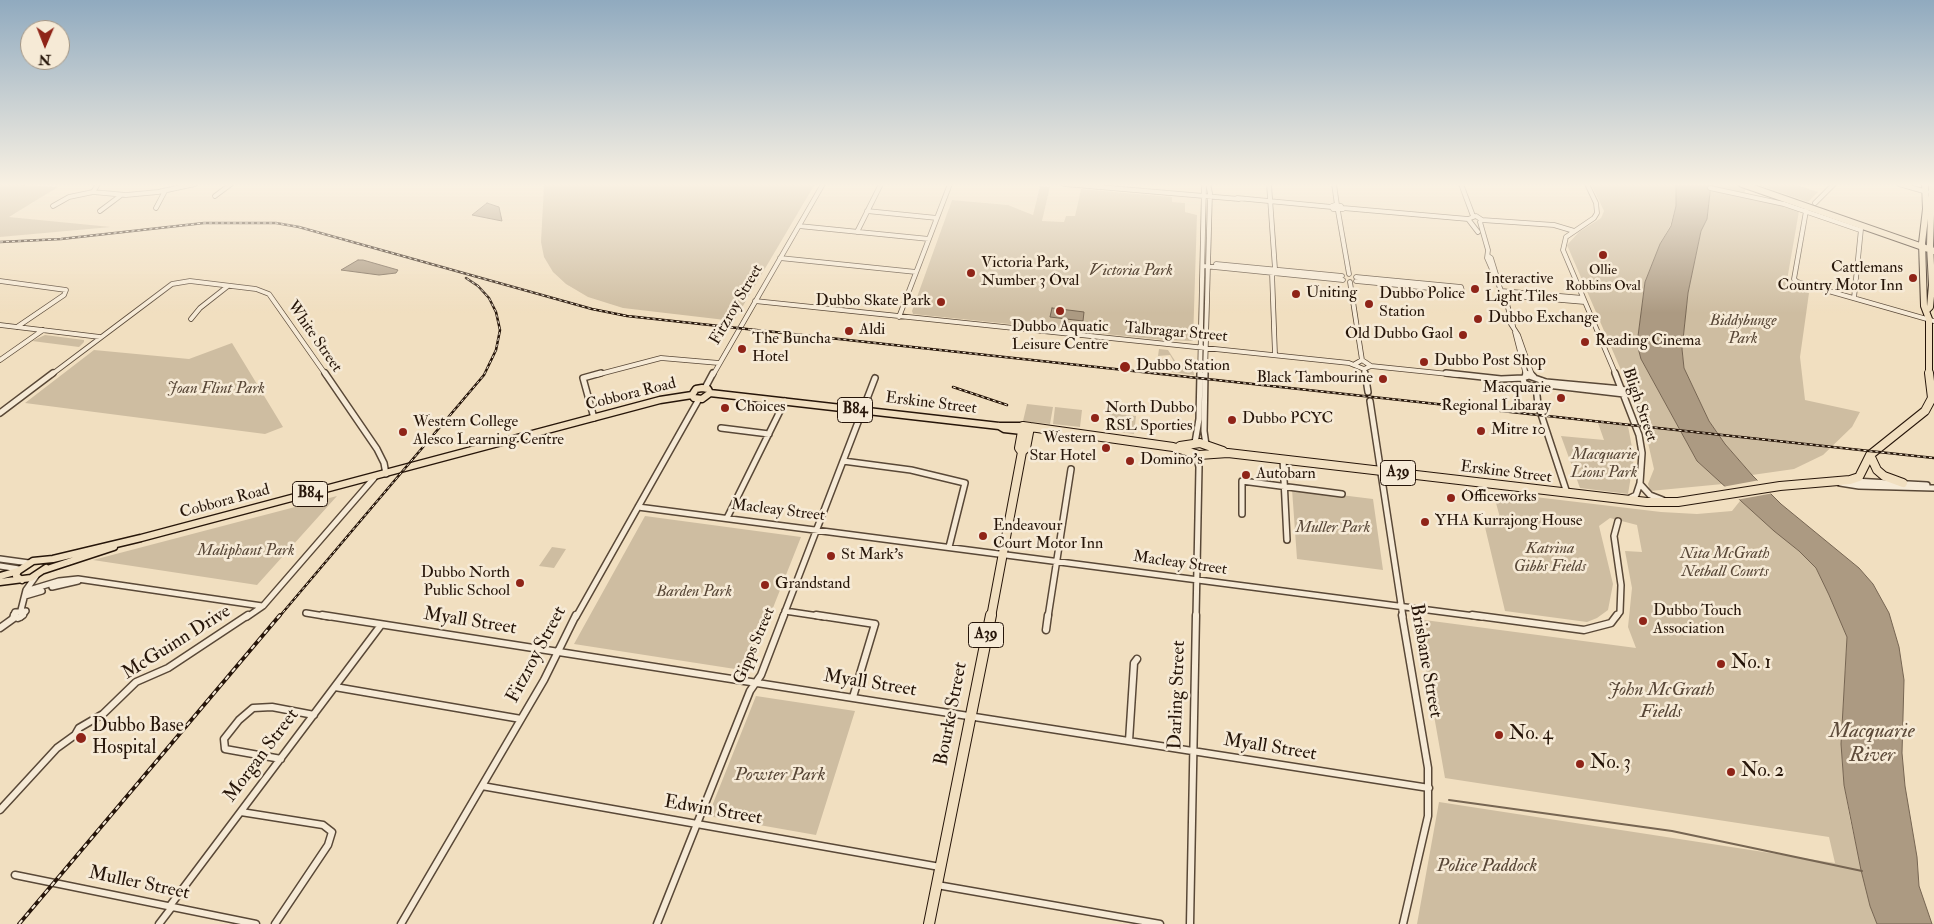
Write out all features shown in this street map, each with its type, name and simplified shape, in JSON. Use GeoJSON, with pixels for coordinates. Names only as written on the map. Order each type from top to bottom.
{"type":"FeatureCollection","features":[{"type":"Feature","properties":{"kind":"highway"},"geometry":{"type":"LineString","coordinates":[[1857,227],[1929,251]]}},
{"type":"Feature","properties":{"kind":"highway"},"geometry":{"type":"LineString","coordinates":[[1866,227],[1929,251]]}},
{"type":"Feature","properties":{"kind":"highway"},"geometry":{"type":"LineString","coordinates":[[1924,227],[1922,238],[1929,251],[1933,285],[1930,307],[1927,310]]}},
{"type":"Feature","properties":{"kind":"highway"},"geometry":{"type":"LineString","coordinates":[[1850,480],[1859,476],[1870,455],[1917,418],[1930,404],[1933,392],[1929,375],[1932,362],[1932,320],[1924,306],[1924,286],[1932,227]]}},
{"type":"Feature","properties":{"kind":"highway"},"geometry":{"type":"LineString","coordinates":[[1883,233],[1922,238]]}},
{"type":"Feature","properties":{"kind":"highway","name":"Erskine Street"},"geometry":{"type":"LineString","coordinates":[[1026,429],[1092,439],[1104,438],[1194,449]]}},
{"type":"Feature","properties":{"kind":"highway","name":"Bourke Street"},"geometry":{"type":"LineString","coordinates":[[929,924],[1022,452],[1026,448],[1026,429]]}},
{"type":"Feature","properties":{"kind":"highway","name":"A39"},"geometry":{"type":"LineString","coordinates":[[1194,449],[1206,450]]}},
{"type":"Feature","properties":{"kind":"highway","name":"A39"},"geometry":{"type":"LineString","coordinates":[[1194,449],[1206,450]]}},
{"type":"Feature","properties":{"kind":"highway","name":"Erskine Street"},"geometry":{"type":"LineString","coordinates":[[1206,450],[1614,500],[1647,502],[1678,502],[1780,486],[1839,482]]}},
{"type":"Feature","properties":{"kind":"highway"},"geometry":{"type":"LineString","coordinates":[[1870,455],[1877,470],[1884,476],[1903,483]]}},
{"type":"Feature","properties":{"kind":"highway","name":"A39"},"geometry":{"type":"LineString","coordinates":[[1839,482],[1850,480]]}},
{"type":"Feature","properties":{"kind":"main road"},"geometry":{"type":"LineString","coordinates":[[692,395],[699,399],[706,398],[710,393],[705,388]]}},
{"type":"Feature","properties":{"kind":"main road","name":"B84"},"geometry":{"type":"LineString","coordinates":[[692,395],[696,390],[705,388]]}},
{"type":"Feature","properties":{"kind":"main road","name":"Erskine Street"},"geometry":{"type":"LineString","coordinates":[[710,393],[999,426],[1004,429],[1026,429]]}},
{"type":"Feature","properties":{"kind":"main road","name":"Cobbora Road"},"geometry":{"type":"LineString","coordinates":[[43,561],[141,538],[374,478],[660,400],[692,395]]}},
{"type":"Feature","properties":{"kind":"main road","name":"Cobbora Road"},"geometry":{"type":"LineString","coordinates":[[44,570],[141,538]]}},
{"type":"Feature","properties":{"kind":"main road"},"geometry":{"type":"LineString","coordinates":[[43,561],[46,564],[44,570]]}},
{"type":"Feature","properties":{"kind":"main road","name":"B84"},"geometry":{"type":"LineString","coordinates":[[0,576],[18,570],[28,563],[43,561]]}},
{"type":"Feature","properties":{"kind":"main road"},"geometry":{"type":"LineString","coordinates":[[18,570],[16,576],[24,580]]}},
{"type":"Feature","properties":{"kind":"main road","name":"B84"},"geometry":{"type":"LineString","coordinates":[[0,582],[24,580],[37,576],[44,570]]}},
{"type":"Feature","properties":{"kind":"street","name":"Fitzroy Street"},"geometry":{"type":"LineString","coordinates":[[705,388],[798,227]]}},
{"type":"Feature","properties":{"kind":"street"},"geometry":{"type":"LineString","coordinates":[[810,227],[929,239]]}},
{"type":"Feature","properties":{"kind":"street"},"geometry":{"type":"LineString","coordinates":[[856,232],[859,227]]}},
{"type":"Feature","properties":{"kind":"street"},"geometry":{"type":"LineString","coordinates":[[899,317],[934,227]]}},
{"type":"Feature","properties":{"kind":"street","name":"Darling Street"},"geometry":{"type":"LineString","coordinates":[[1204,227],[1205,264]]}},
{"type":"Feature","properties":{"kind":"street","name":"Darling Street"},"geometry":{"type":"LineString","coordinates":[[1198,467],[1206,450],[1203,347],[1207,227]]}},
{"type":"Feature","properties":{"kind":"street"},"geometry":{"type":"LineString","coordinates":[[1271,227],[1275,355]]}},
{"type":"Feature","properties":{"kind":"street"},"geometry":{"type":"LineString","coordinates":[[1341,227],[1348,274],[1356,279],[1463,289],[1461,287],[1356,279],[1350,282]]}},
{"type":"Feature","properties":{"kind":"street"},"geometry":{"type":"LineString","coordinates":[[1474,227],[1488,254]]}},
{"type":"Feature","properties":{"kind":"street"},"geometry":{"type":"LineString","coordinates":[[1480,227],[1505,301],[1504,304],[1536,382],[1535,394]]}},
{"type":"Feature","properties":{"kind":"street"},"geometry":{"type":"LineString","coordinates":[[1551,227],[1572,232],[1580,227]]}},
{"type":"Feature","properties":{"kind":"street"},"geometry":{"type":"LineString","coordinates":[[1803,227],[1794,278],[1797,282],[1932,320]]}},
{"type":"Feature","properties":{"kind":"street"},"geometry":{"type":"LineString","coordinates":[[1854,298],[1861,229],[1855,227]]}},
{"type":"Feature","properties":{"kind":"street","name":"Bligh Street"},"geometry":{"type":"LineString","coordinates":[[1572,232],[1564,241],[1564,254],[1623,392],[1641,444],[1638,491]]}},
{"type":"Feature","properties":{"kind":"street"},"geometry":{"type":"LineString","coordinates":[[780,258],[916,272]]}},
{"type":"Feature","properties":{"kind":"street"},"geometry":{"type":"LineString","coordinates":[[1205,264],[1343,278],[1350,282]]}},
{"type":"Feature","properties":{"kind":"street"},"geometry":{"type":"LineString","coordinates":[[1343,278],[1348,274]]}},
{"type":"Feature","properties":{"kind":"street"},"geometry":{"type":"LineString","coordinates":[[0,281],[66,290],[60,298],[18,327]]}},
{"type":"Feature","properties":{"kind":"street","name":"White Street"},"geometry":{"type":"LineString","coordinates":[[101,337],[168,286],[176,282],[262,290],[268,294],[378,448],[386,474]]}},
{"type":"Feature","properties":{"kind":"street"},"geometry":{"type":"LineString","coordinates":[[1350,282],[1362,360]]}},
{"type":"Feature","properties":{"kind":"street"},"geometry":{"type":"LineString","coordinates":[[1924,286],[1933,285]]}},
{"type":"Feature","properties":{"kind":"street"},"geometry":{"type":"LineString","coordinates":[[191,319],[200,308],[228,286]]}},
{"type":"Feature","properties":{"kind":"street"},"geometry":{"type":"LineString","coordinates":[[1502,293],[1584,300]]}},
{"type":"Feature","properties":{"kind":"street","name":"Talbragar Street"},"geometry":{"type":"LineString","coordinates":[[755,301],[1355,364]]}},
{"type":"Feature","properties":{"kind":"street"},"geometry":{"type":"LineString","coordinates":[[0,324],[101,337]]}},
{"type":"Feature","properties":{"kind":"street"},"geometry":{"type":"LineString","coordinates":[[0,360],[43,330]]}},
{"type":"Feature","properties":{"kind":"street"},"geometry":{"type":"LineString","coordinates":[[1515,332],[1526,372],[1525,381],[1535,394],[1567,494]]}},
{"type":"Feature","properties":{"kind":"street"},"geometry":{"type":"LineString","coordinates":[[0,413],[101,337]]}},
{"type":"Feature","properties":{"kind":"street","name":"Darling Street"},"geometry":{"type":"LineString","coordinates":[[1190,924],[1198,467],[1194,449],[1198,425],[1203,347]]}},
{"type":"Feature","properties":{"kind":"street"},"geometry":{"type":"LineString","coordinates":[[594,418],[583,378],[661,358],[720,363]]}},
{"type":"Feature","properties":{"kind":"street"},"geometry":{"type":"LineString","coordinates":[[1364,369],[1355,364],[1356,361],[1370,362],[1371,366]]}},
{"type":"Feature","properties":{"kind":"street"},"geometry":{"type":"LineString","coordinates":[[1364,369],[1371,366],[1623,392]]}},
{"type":"Feature","properties":{"kind":"street"},"geometry":{"type":"LineString","coordinates":[[1364,369],[1368,392]]}},
{"type":"Feature","properties":{"kind":"street","name":"Gipps Street"},"geometry":{"type":"LineString","coordinates":[[657,924],[750,692],[756,682],[785,611],[875,378]]}},
{"type":"Feature","properties":{"kind":"street"},"geometry":{"type":"LineString","coordinates":[[1525,381],[1536,382]]}},
{"type":"Feature","properties":{"kind":"street","name":"Fitzroy Street"},"geometry":{"type":"LineString","coordinates":[[401,924],[521,719],[572,623],[699,399]]}},
{"type":"Feature","properties":{"kind":"street"},"geometry":{"type":"LineString","coordinates":[[727,518],[785,401]]}},
{"type":"Feature","properties":{"kind":"street","name":"Brisbane Street"},"geometry":{"type":"LineString","coordinates":[[1370,401],[1401,607],[1428,768],[1428,816],[1403,924]]}},
{"type":"Feature","properties":{"kind":"street"},"geometry":{"type":"LineString","coordinates":[[722,428],[769,434]]}},
{"type":"Feature","properties":{"kind":"street"},"geometry":{"type":"LineString","coordinates":[[1283,459],[1287,540]]}},
{"type":"Feature","properties":{"kind":"street"},"geometry":{"type":"LineString","coordinates":[[843,461],[911,470],[965,483],[949,547]]}},
{"type":"Feature","properties":{"kind":"street"},"geometry":{"type":"LineString","coordinates":[[1046,630],[1071,469]]}},
{"type":"Feature","properties":{"kind":"street","name":"McGuinn Drive"},"geometry":{"type":"LineString","coordinates":[[0,810],[79,728],[103,714],[136,682],[168,668],[263,606],[374,478]]}},
{"type":"Feature","properties":{"kind":"street"},"geometry":{"type":"LineString","coordinates":[[1850,480],[1934,487]]}},
{"type":"Feature","properties":{"kind":"street"},"geometry":{"type":"LineString","coordinates":[[1242,514],[1242,481],[1342,494]]}},
{"type":"Feature","properties":{"kind":"street"},"geometry":{"type":"LineString","coordinates":[[1839,482],[1847,485],[1934,487]]}},
{"type":"Feature","properties":{"kind":"street"},"geometry":{"type":"LineString","coordinates":[[1640,483],[1646,492],[1655,498],[1678,502]]}},
{"type":"Feature","properties":{"kind":"street"},"geometry":{"type":"LineString","coordinates":[[1614,500],[1631,498],[1638,491]]}},
{"type":"Feature","properties":{"kind":"street"},"geometry":{"type":"LineString","coordinates":[[1638,491],[1640,500],[1647,502]]}},
{"type":"Feature","properties":{"kind":"street","name":"Macleay Street"},"geometry":{"type":"LineString","coordinates":[[638,506],[1561,629],[1584,630],[1604,626],[1616,619],[1622,606],[1614,536],[1618,521]]}},
{"type":"Feature","properties":{"kind":"street"},"geometry":{"type":"LineString","coordinates":[[0,559],[28,563]]}},
{"type":"Feature","properties":{"kind":"street"},"geometry":{"type":"LineString","coordinates":[[0,566],[18,570]]}},
{"type":"Feature","properties":{"kind":"street"},"geometry":{"type":"LineString","coordinates":[[0,628],[25,613],[25,610],[21,610],[26,592],[37,576]]}},
{"type":"Feature","properties":{"kind":"street"},"geometry":{"type":"LineString","coordinates":[[24,580],[26,592]]}},
{"type":"Feature","properties":{"kind":"street"},"geometry":{"type":"LineString","coordinates":[[26,592],[86,580],[263,606]]}},
{"type":"Feature","properties":{"kind":"street"},"geometry":{"type":"LineString","coordinates":[[785,611],[875,624],[853,697]]}},
{"type":"Feature","properties":{"kind":"street","name":"Myall Street"},"geometry":{"type":"LineString","coordinates":[[306,612],[1429,788]]}},
{"type":"Feature","properties":{"kind":"street","name":"Morgan Street"},"geometry":{"type":"LineString","coordinates":[[159,924],[382,625]]}},
{"type":"Feature","properties":{"kind":"street"},"geometry":{"type":"LineString","coordinates":[[1128,741],[1134,663],[1137,659]]}},
{"type":"Feature","properties":{"kind":"street"},"geometry":{"type":"LineString","coordinates":[[335,687],[521,719]]}},
{"type":"Feature","properties":{"kind":"street"},"geometry":{"type":"LineString","coordinates":[[281,759],[225,749],[224,739],[239,720],[253,708],[272,707],[314,715]]}},
{"type":"Feature","properties":{"kind":"street","name":"Edwin Street"},"geometry":{"type":"LineString","coordinates":[[482,786],[940,867]]}},
{"type":"Feature","properties":{"kind":"street"},"geometry":{"type":"LineString","coordinates":[[241,812],[323,826],[332,832],[328,844],[275,924]]}},
{"type":"Feature","properties":{"kind":"street","name":"Muller Street"},"geometry":{"type":"LineString","coordinates":[[15,875],[256,924]]}},
{"type":"Feature","properties":{"kind":"street"},"geometry":{"type":"LineString","coordinates":[[937,885],[1160,924]]}},
{"type":"Feature","properties":{"kind":"green space"},"geometry":{"type":"Polygon","coordinates":[[[0,227],[110,227],[0,237],[0,227]]]}},
{"type":"Feature","properties":{"kind":"green space"},"geometry":{"type":"Polygon","coordinates":[[[542,227],[790,227],[734,321],[623,308],[588,297],[566,284],[553,272],[544,257],[541,242],[542,227]]]}},
{"type":"Feature","properties":{"kind":"green space","name":"Victoria Park"},"geometry":{"type":"Polygon","coordinates":[[[942,227],[1197,227],[1193,341],[1163,340],[913,314],[912,311],[942,227]]]}},
{"type":"Feature","properties":{"kind":"green space"},"geometry":{"type":"Polygon","coordinates":[[[1587,227],[1669,227],[1660,244],[1645,282],[1637,344],[1641,359],[1697,461],[1723,484],[1650,491],[1648,484],[1654,469],[1643,421],[1567,245],[1579,232],[1587,227]]]}},
{"type":"Feature","properties":{"kind":"green space","name":"Biddybunge Park"},"geometry":{"type":"Polygon","coordinates":[[[1703,227],[1796,227],[1786,286],[1809,293],[1800,357],[1805,400],[1860,412],[1852,427],[1823,455],[1794,469],[1752,475],[1725,444],[1709,421],[1684,368],[1682,349],[1688,293],[1703,227]]]}},
{"type":"Feature","properties":{"kind":"green space"},"geometry":{"type":"Polygon","coordinates":[[[45,335],[84,340],[84,342],[79,347],[32,341],[45,335]]]}},
{"type":"Feature","properties":{"kind":"green space","name":"Joan Flint Park"},"geometry":{"type":"Polygon","coordinates":[[[232,343],[283,427],[265,434],[25,403],[94,350],[189,359],[232,343]]]}},
{"type":"Feature","properties":{"kind":"green space"},"geometry":{"type":"Polygon","coordinates":[[[1159,349],[1168,350],[1177,364],[1193,367],[1194,375],[1170,372],[1177,367],[1170,355],[1158,356],[1159,349]]]}},
{"type":"Feature","properties":{"kind":"green space"},"geometry":{"type":"Polygon","coordinates":[[[1027,404],[1053,407],[1050,424],[1023,421],[1027,404]]]}},
{"type":"Feature","properties":{"kind":"green space"},"geometry":{"type":"Polygon","coordinates":[[[1055,407],[1082,410],[1080,427],[1053,424],[1055,407]]]}},
{"type":"Feature","properties":{"kind":"green space"},"geometry":{"type":"Polygon","coordinates":[[[1109,413],[1136,416],[1134,434],[1107,430],[1109,413]]]}},
{"type":"Feature","properties":{"kind":"green space","name":"Macquarie Lions Park"},"geometry":{"type":"Polygon","coordinates":[[[1598,423],[1628,426],[1634,458],[1628,494],[1580,488],[1561,436],[1604,440],[1598,423]]]}},
{"type":"Feature","properties":{"kind":"green space","name":"Muller Park"},"geometry":{"type":"Polygon","coordinates":[[[1292,489],[1373,499],[1383,570],[1297,559],[1292,489]]]}},
{"type":"Feature","properties":{"kind":"green space"},"geometry":{"type":"Polygon","coordinates":[[[1493,492],[1661,512],[1697,514],[1732,511],[1740,501],[1799,551],[1816,568],[1841,619],[1847,637],[1841,744],[1844,785],[1870,906],[1877,924],[1417,924],[1439,802],[1835,863],[1829,837],[1445,778],[1417,619],[1636,648],[1628,627],[1632,588],[1625,551],[1642,552],[1637,525],[1610,518],[1599,526],[1613,584],[1608,610],[1597,618],[1587,622],[1505,611],[1484,523],[1502,525],[1493,492]]]}},
{"type":"Feature","properties":{"kind":"green space","name":"Maliphant Park"},"geometry":{"type":"Polygon","coordinates":[[[337,496],[257,585],[93,560],[337,496]]]}},
{"type":"Feature","properties":{"kind":"green space","name":"Barden Park"},"geometry":{"type":"Polygon","coordinates":[[[645,516],[801,537],[748,671],[574,644],[645,516]]]}},
{"type":"Feature","properties":{"kind":"green space"},"geometry":{"type":"Polygon","coordinates":[[[552,547],[566,549],[554,568],[539,566],[552,547]]]}},
{"type":"Feature","properties":{"kind":"green space","name":"Powter Park"},"geometry":{"type":"Polygon","coordinates":[[[756,696],[855,711],[816,835],[708,816],[756,696]]]}},
{"type":"Feature","properties":{"kind":"water","name":"Macquarie River"},"geometry":{"type":"Polygon","coordinates":[[[1670,227],[1703,227],[1688,293],[1682,349],[1684,368],[1709,421],[1725,444],[1781,504],[1859,568],[1873,584],[1889,613],[1899,647],[1904,680],[1902,753],[1905,786],[1917,857],[1919,886],[1932,924],[1877,924],[1870,906],[1844,785],[1841,744],[1847,637],[1816,568],[1697,461],[1641,359],[1637,344],[1645,282],[1660,244],[1670,227]]]}},
{"type":"Feature","properties":{"kind":"water"},"geometry":{"type":"Polygon","coordinates":[[[358,260],[398,270],[396,273],[379,275],[341,270],[358,260]]]}},
{"type":"Feature","properties":{"kind":"water"},"geometry":{"type":"Polygon","coordinates":[[[1052,308],[1084,312],[1083,321],[1050,317],[1052,308]]]}},
{"type":"Feature","properties":{"kind":"pier"},"geometry":{"type":"Polygon","coordinates":[[[1760,480],[1774,493],[1736,500],[1722,487],[1760,480]]]}},
{"type":"Feature","properties":{"kind":"waterway"},"geometry":{"type":"LineString","coordinates":[[1449,800],[1672,831],[1862,871]]}},
{"type":"Feature","properties":{"kind":"railway"},"geometry":{"type":"LineString","coordinates":[[0,242],[61,239],[167,227]]}},
{"type":"Feature","properties":{"kind":"railway"},"geometry":{"type":"LineString","coordinates":[[299,227],[592,309],[627,316],[1934,458]]}},
{"type":"Feature","properties":{"kind":"railway"},"geometry":{"type":"LineString","coordinates":[[279,617],[484,375],[496,350],[500,330],[496,312],[489,298],[478,286],[466,278]]}},
{"type":"Feature","properties":{"kind":"railway"},"geometry":{"type":"LineString","coordinates":[[953,387],[1007,405]]}},
{"type":"Feature","properties":{"kind":"railway"},"geometry":{"type":"LineString","coordinates":[[19,924],[280,615]]}},
{"type":"Feature","properties":{"kind":"place","name":"Ollie Robbins Oval"},"geometry":{"type":"Point","coordinates":[1603,255]}},
{"type":"Feature","properties":{"kind":"place","name":"Victoria Park, Number 3 Oval"},"geometry":{"type":"Point","coordinates":[971,273]}},
{"type":"Feature","properties":{"kind":"place","name":"Cattlemans Country Motor Inn"},"geometry":{"type":"Point","coordinates":[1913,278]}},
{"type":"Feature","properties":{"kind":"place","name":"Interactive Light Tiles"},"geometry":{"type":"Point","coordinates":[1475,289]}},
{"type":"Feature","properties":{"kind":"place","name":"Uniting"},"geometry":{"type":"Point","coordinates":[1296,294]}},
{"type":"Feature","properties":{"kind":"place","name":"Dubbo Skate Park"},"geometry":{"type":"Point","coordinates":[941,302]}},
{"type":"Feature","properties":{"kind":"place","name":"Dubbo Police Station"},"geometry":{"type":"Point","coordinates":[1369,304]}},
{"type":"Feature","properties":{"kind":"place","name":"Dubbo Aquatic Leisure Centre"},"geometry":{"type":"Point","coordinates":[1060,311]}},
{"type":"Feature","properties":{"kind":"place","name":"Dubbo Exchange"},"geometry":{"type":"Point","coordinates":[1478,319]}},
{"type":"Feature","properties":{"kind":"place","name":"Aldi"},"geometry":{"type":"Point","coordinates":[849,331]}},
{"type":"Feature","properties":{"kind":"place","name":"Old Dubbo Gaol"},"geometry":{"type":"Point","coordinates":[1463,335]}},
{"type":"Feature","properties":{"kind":"place","name":"Reading Cinema"},"geometry":{"type":"Point","coordinates":[1585,342]}},
{"type":"Feature","properties":{"kind":"place","name":"The Buncha Hotel"},"geometry":{"type":"Point","coordinates":[742,349]}},
{"type":"Feature","properties":{"kind":"place","name":"Dubbo Post Shop"},"geometry":{"type":"Point","coordinates":[1424,362]}},
{"type":"Feature","properties":{"kind":"place","name":"Dubbo Station"},"geometry":{"type":"Point","coordinates":[1125,367]}},
{"type":"Feature","properties":{"kind":"place","name":"Black Tambourine"},"geometry":{"type":"Point","coordinates":[1383,379]}},
{"type":"Feature","properties":{"kind":"place","name":"Macquarie Regional Libaray"},"geometry":{"type":"Point","coordinates":[1561,398]}},
{"type":"Feature","properties":{"kind":"place","name":"Choices"},"geometry":{"type":"Point","coordinates":[725,408]}},
{"type":"Feature","properties":{"kind":"place","name":"North Dubbo RSL Sporties"},"geometry":{"type":"Point","coordinates":[1095,418]}},
{"type":"Feature","properties":{"kind":"place","name":"Dubbo PCYC"},"geometry":{"type":"Point","coordinates":[1232,420]}},
{"type":"Feature","properties":{"kind":"place","name":"Mitre 10"},"geometry":{"type":"Point","coordinates":[1481,431]}},
{"type":"Feature","properties":{"kind":"place","name":"Western College Alesco Learning Centre"},"geometry":{"type":"Point","coordinates":[403,432]}},
{"type":"Feature","properties":{"kind":"place","name":"Western Star Hotel"},"geometry":{"type":"Point","coordinates":[1106,448]}},
{"type":"Feature","properties":{"kind":"place","name":"Domino's"},"geometry":{"type":"Point","coordinates":[1130,461]}},
{"type":"Feature","properties":{"kind":"place","name":"Autobarn"},"geometry":{"type":"Point","coordinates":[1246,475]}},
{"type":"Feature","properties":{"kind":"place","name":"Officeworks"},"geometry":{"type":"Point","coordinates":[1451,498]}},
{"type":"Feature","properties":{"kind":"place","name":"YHA Kurrajong House"},"geometry":{"type":"Point","coordinates":[1425,522]}},
{"type":"Feature","properties":{"kind":"place","name":"Endeavour Court Motor Inn"},"geometry":{"type":"Point","coordinates":[983,536]}},
{"type":"Feature","properties":{"kind":"place","name":"St Mark's"},"geometry":{"type":"Point","coordinates":[831,556]}},
{"type":"Feature","properties":{"kind":"place","name":"Dubbo North Public School"},"geometry":{"type":"Point","coordinates":[520,583]}},
{"type":"Feature","properties":{"kind":"place","name":"Grandstand"},"geometry":{"type":"Point","coordinates":[765,585]}},
{"type":"Feature","properties":{"kind":"place","name":"Dubbo Touch Association"},"geometry":{"type":"Point","coordinates":[1643,621]}},
{"type":"Feature","properties":{"kind":"place","name":"No. 1"},"geometry":{"type":"Point","coordinates":[1721,664]}},
{"type":"Feature","properties":{"kind":"place","name":"No. 4"},"geometry":{"type":"Point","coordinates":[1499,735]}},
{"type":"Feature","properties":{"kind":"place","name":"Dubbo Base Hospital"},"geometry":{"type":"Point","coordinates":[81,738]}},
{"type":"Feature","properties":{"kind":"place","name":"No. 3"},"geometry":{"type":"Point","coordinates":[1580,764]}},
{"type":"Feature","properties":{"kind":"place","name":"No. 2"},"geometry":{"type":"Point","coordinates":[1731,772]}},
{"type":"Feature","properties":{"kind":"park label","name":"Katrina Gibbs Fields"},"geometry":{"type":"Point","coordinates":[1550,559]}},
{"type":"Feature","properties":{"kind":"park label","name":"Nita McGrath Netball Courts"},"geometry":{"type":"Point","coordinates":[1725,564]}},
{"type":"Feature","properties":{"kind":"park label","name":"John McGrath Fields"},"geometry":{"type":"Point","coordinates":[1661,702]}},
{"type":"Feature","properties":{"kind":"park label","name":"Police Paddock"},"geometry":{"type":"Point","coordinates":[1487,867]}}]}
